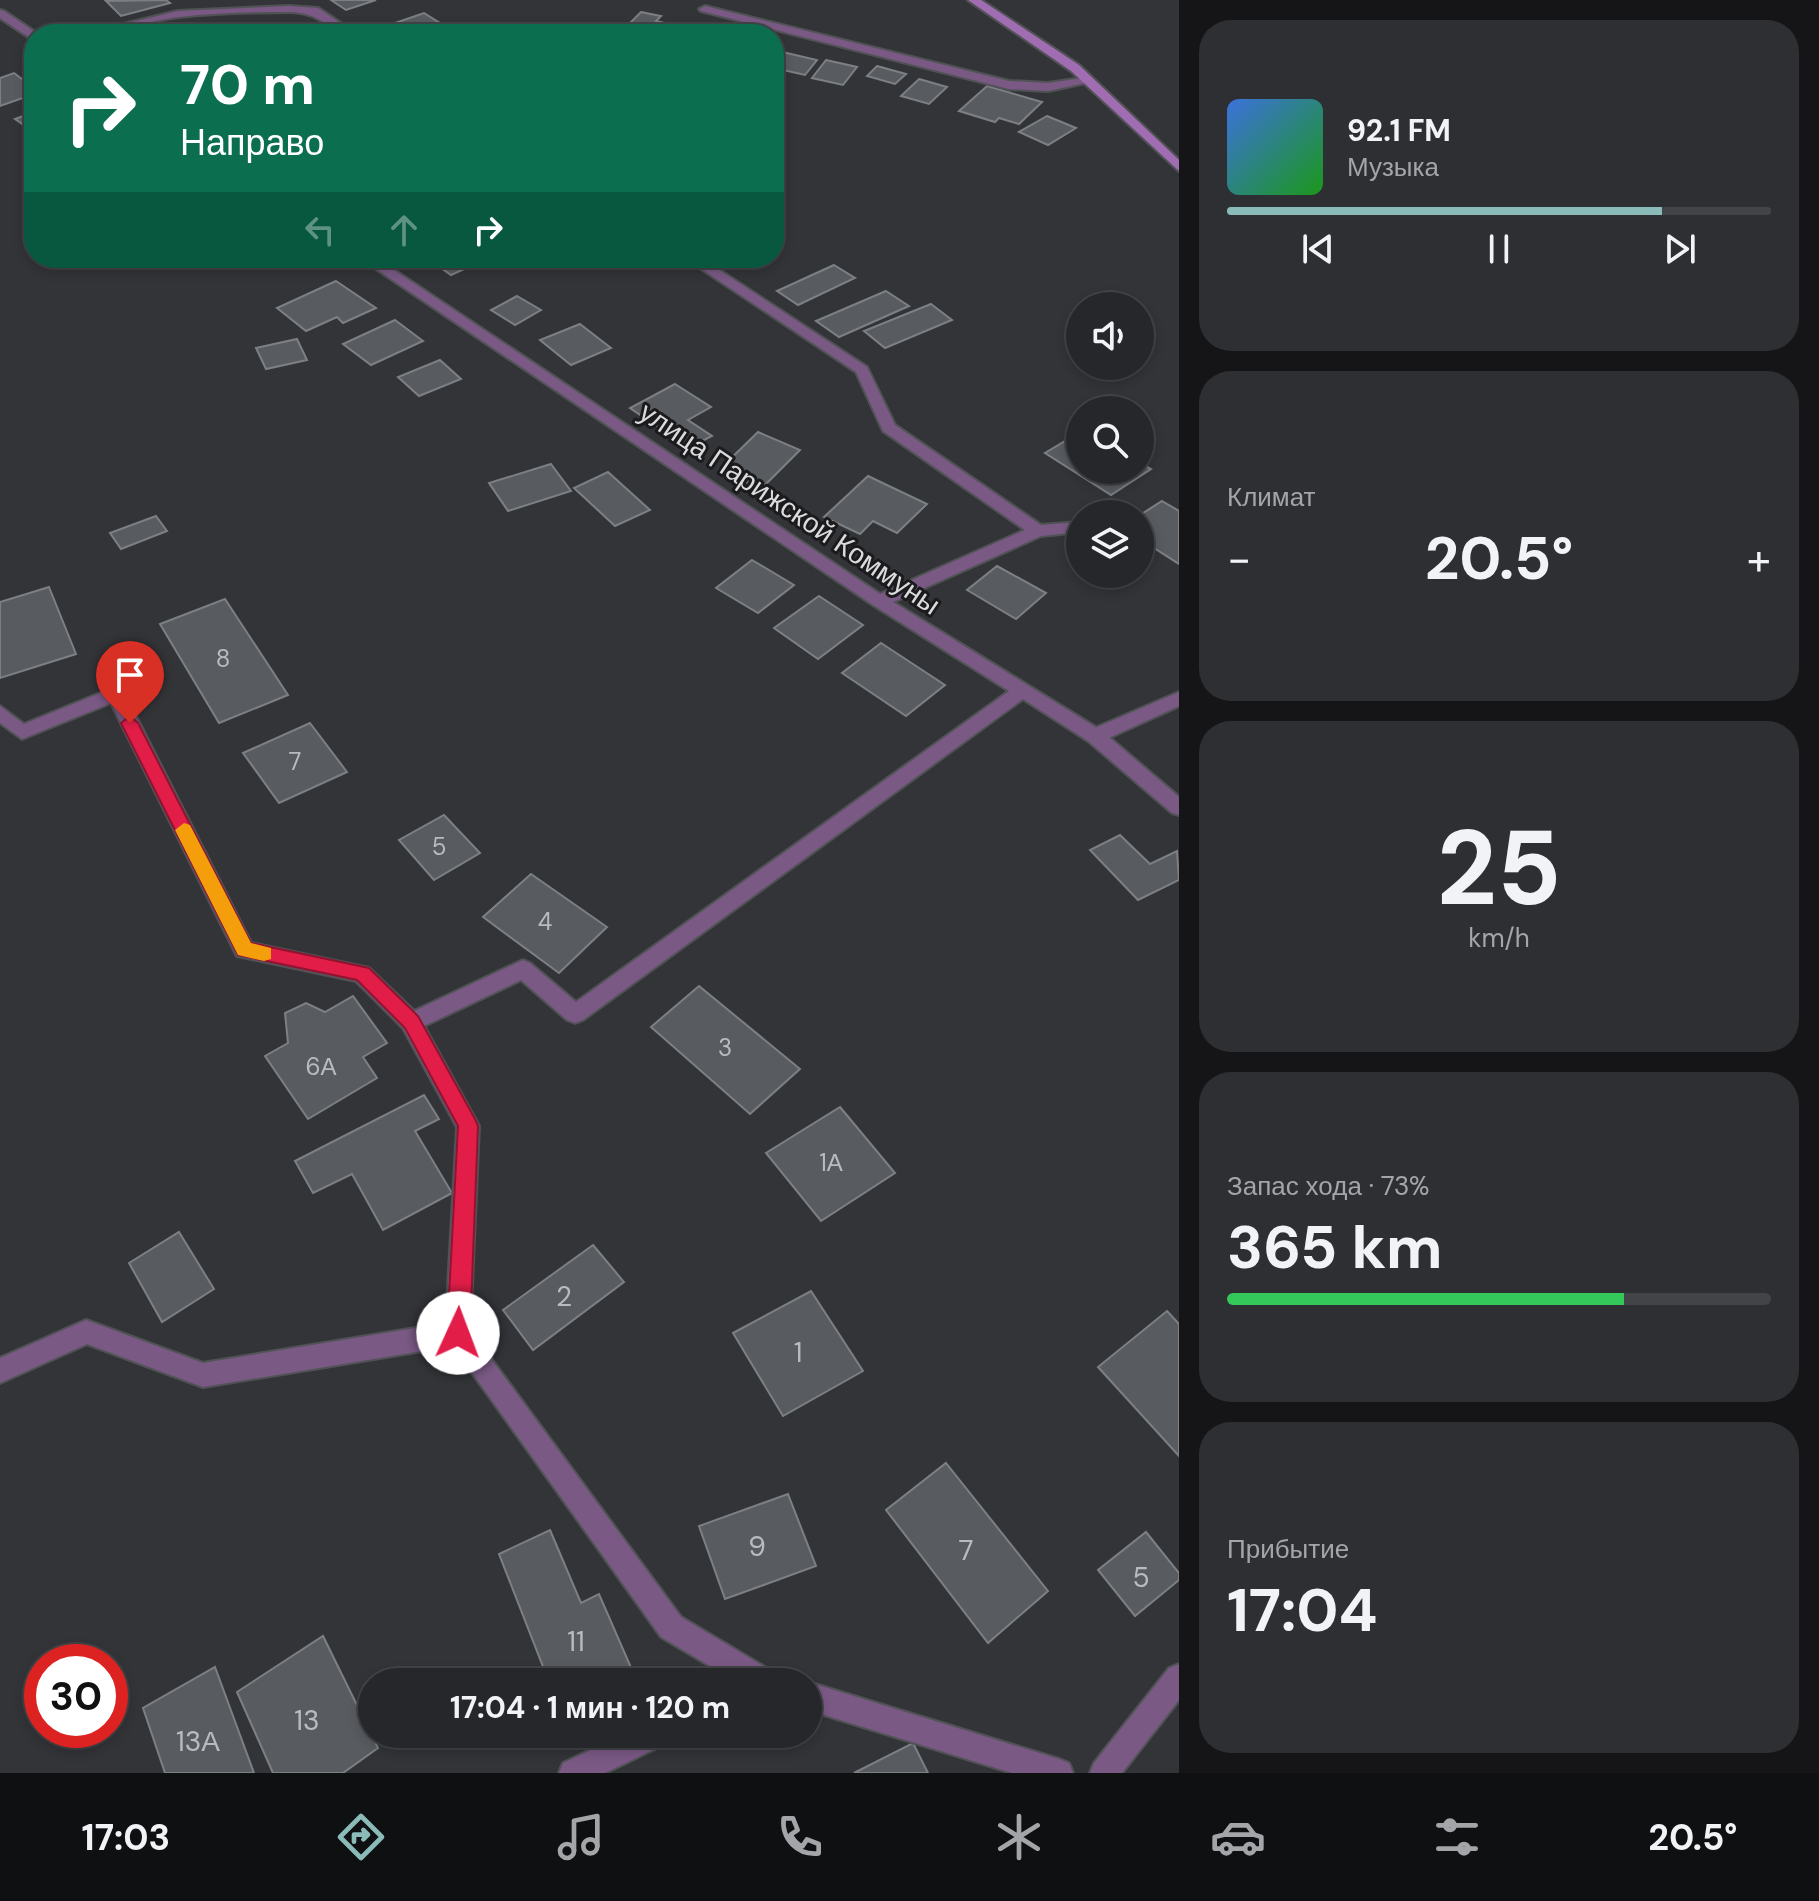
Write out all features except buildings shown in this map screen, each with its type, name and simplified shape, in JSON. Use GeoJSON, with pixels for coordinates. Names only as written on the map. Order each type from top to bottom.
{"type":"FeatureCollection","features":[{"type":"Feature","properties":{"kind":"main road"},"geometry":{"type":"LineString","coordinates":[[974,0],[1075,68],[1179,167]]}},
{"type":"Feature","properties":{"kind":"street"},"geometry":{"type":"LineString","coordinates":[[133,24],[178,14],[289,9],[314,10],[336,24]]}},
{"type":"Feature","properties":{"kind":"street"},"geometry":{"type":"LineString","coordinates":[[705,9],[765,24]]}},
{"type":"Feature","properties":{"kind":"street"},"geometry":{"type":"LineString","coordinates":[[0,13],[24,29]]}},
{"type":"Feature","properties":{"kind":"street"},"geometry":{"type":"LineString","coordinates":[[784,29],[1009,85],[1048,87],[1089,81]]}},
{"type":"Feature","properties":{"kind":"street","name":"улица Парижской Коммуны"},"geometry":{"type":"LineString","coordinates":[[382,268],[879,601],[1095,736],[1179,808]]}},
{"type":"Feature","properties":{"kind":"street"},"geometry":{"type":"LineString","coordinates":[[707,268],[862,370],[888,428],[1038,531]]}},
{"type":"Feature","properties":{"kind":"street"},"geometry":{"type":"LineString","coordinates":[[879,601],[1038,531],[1066,528]]}},
{"type":"Feature","properties":{"kind":"street"},"geometry":{"type":"LineString","coordinates":[[411,1022],[523,969],[575,1014],[1023,690]]}},
{"type":"Feature","properties":{"kind":"street"},"geometry":{"type":"LineString","coordinates":[[0,713],[22,732],[116,694],[244,950],[362,974],[411,1022],[468,1126],[458,1333],[671,1627],[740,1668]]}},
{"type":"Feature","properties":{"kind":"street"},"geometry":{"type":"LineString","coordinates":[[1095,736],[1179,699]]}},
{"type":"Feature","properties":{"kind":"street"},"geometry":{"type":"LineString","coordinates":[[0,1371],[86,1332],[203,1375],[458,1333]]}},
{"type":"Feature","properties":{"kind":"street"},"geometry":{"type":"LineString","coordinates":[[1104,1773],[1179,1678]]}},
{"type":"Feature","properties":{"kind":"street"},"geometry":{"type":"LineString","coordinates":[[822,1700],[1059,1773]]}},
{"type":"Feature","properties":{"kind":"street"},"geometry":{"type":"LineString","coordinates":[[573,1773],[626,1748]]}},
{"type":"Feature","properties":{"kind":"slow traffic"},"geometry":{"type":"LineString","coordinates":[[184,830],[244,950],[264,954]]}},
{"type":"Feature","properties":{"kind":"route"},"geometry":{"type":"LineString","coordinates":[[130,723],[244,950],[362,974],[411,1022],[468,1126],[458,1333]]}}]}
